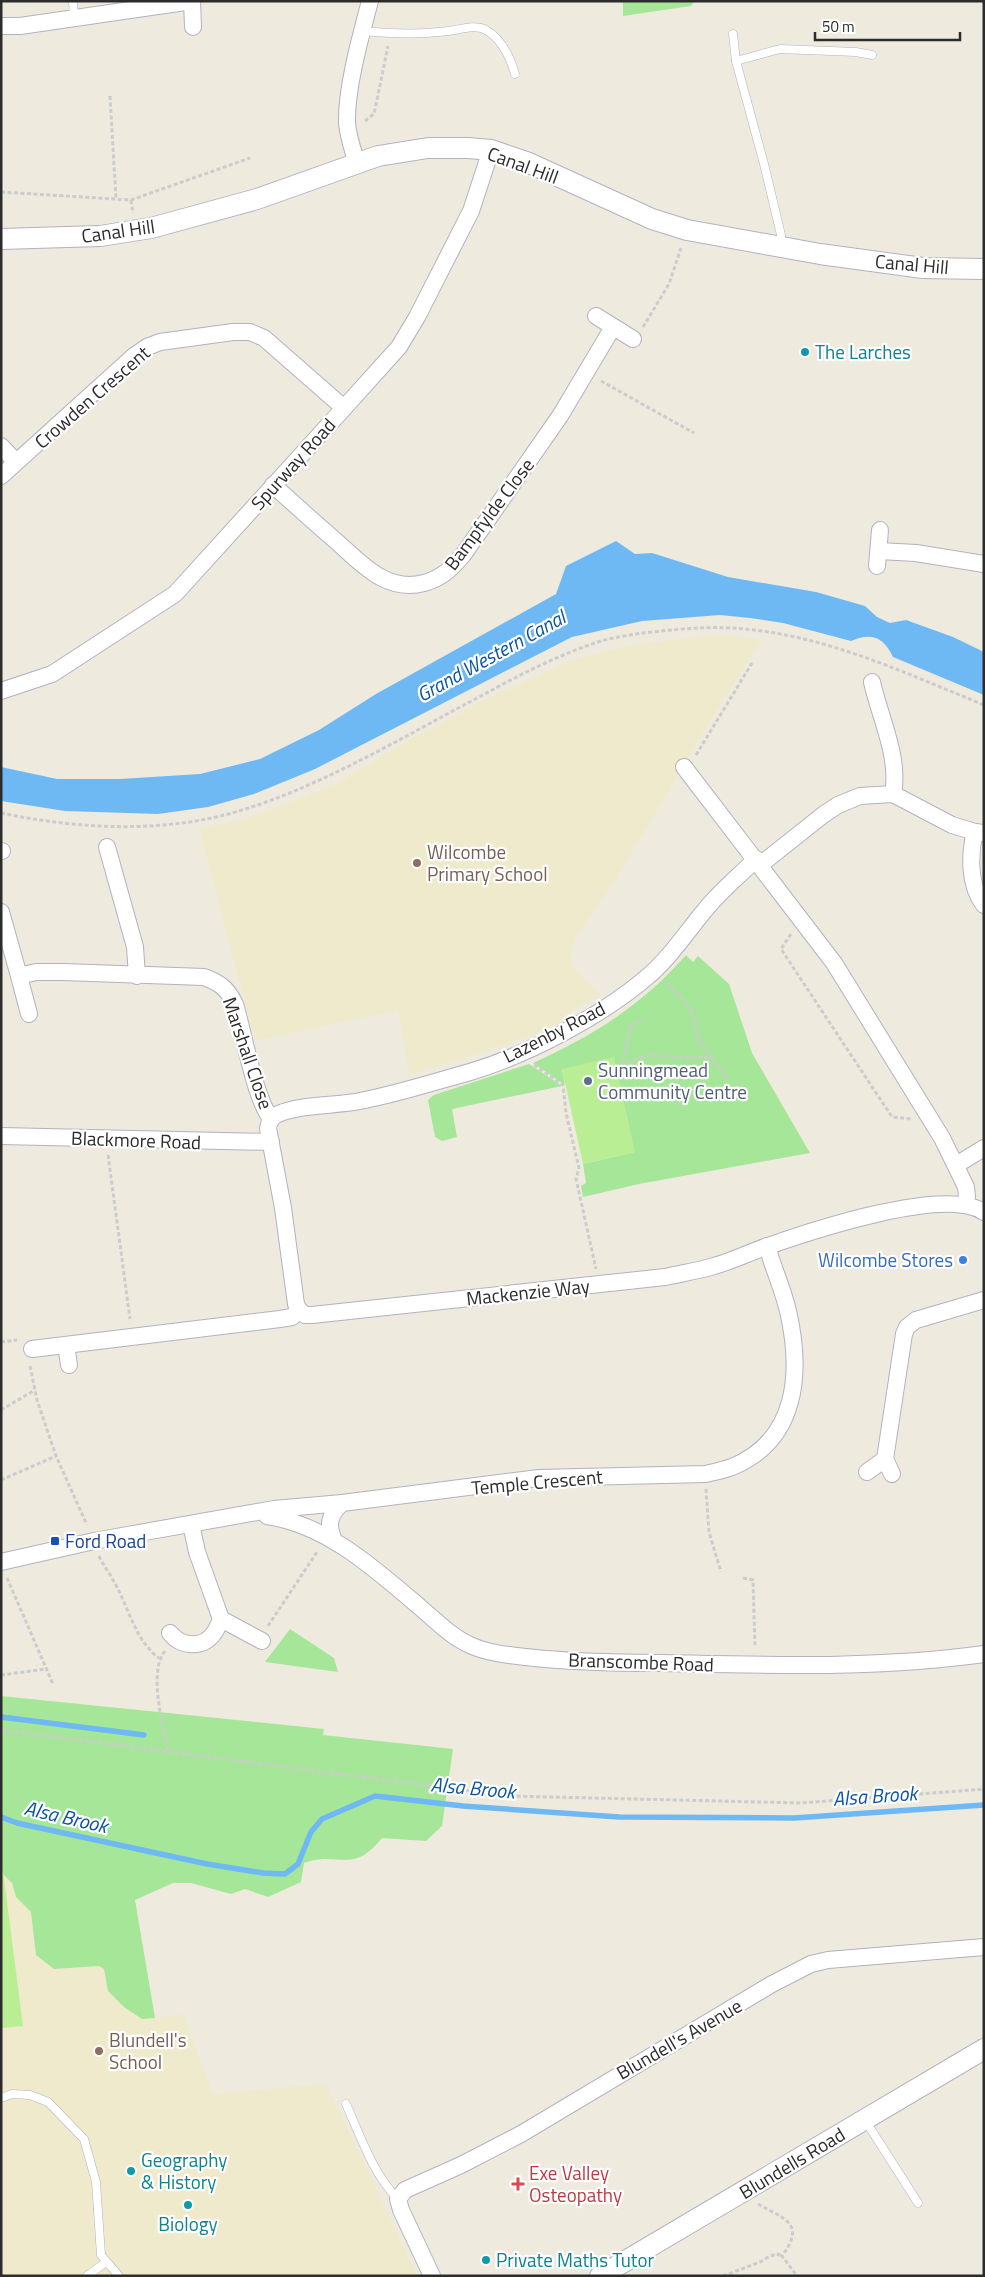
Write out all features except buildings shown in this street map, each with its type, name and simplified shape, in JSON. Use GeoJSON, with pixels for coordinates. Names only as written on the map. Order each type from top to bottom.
{"type":"FeatureCollection","features":[{"type":"Feature","properties":{"kind":"street"},"geometry":{"type":"LineString","coordinates":[[1,26],[20,26],[192,1],[194,27]]}},
{"type":"Feature","properties":{"kind":"street"},"geometry":{"type":"LineString","coordinates":[[357,164],[347,122],[348,104],[362,31],[370,1]]}},
{"type":"Feature","properties":{"kind":"street","name":"Canal Hill"},"geometry":{"type":"LineString","coordinates":[[1,239],[100,236],[151,228],[224,210],[378,156],[428,148],[491,150],[529,163],[652,220],[687,230],[780,248],[923,268],[984,269]]}},
{"type":"Feature","properties":{"kind":"street","name":"Spurway Road"},"geometry":{"type":"LineString","coordinates":[[1,691],[52,674],[175,594],[344,408],[399,347],[471,211],[491,150]]}},
{"type":"Feature","properties":{"kind":"street"},"geometry":{"type":"LineString","coordinates":[[596,316],[633,338]]}},
{"type":"Feature","properties":{"kind":"street","name":"Bampfylde Close"},"geometry":{"type":"LineString","coordinates":[[274,484],[369,570],[388,582],[416,585],[434,580],[449,572],[463,555],[560,416],[613,327]]}},
{"type":"Feature","properties":{"kind":"street","name":"Crowden Crescent"},"geometry":{"type":"LineString","coordinates":[[1,476],[134,356],[147,347],[160,342],[234,332],[250,332],[264,338],[344,408]]}},
{"type":"Feature","properties":{"kind":"street"},"geometry":{"type":"LineString","coordinates":[[1,446],[16,462]]}},
{"type":"Feature","properties":{"kind":"street"},"geometry":{"type":"LineString","coordinates":[[880,530],[878,559],[916,553],[984,564]]}},
{"type":"Feature","properties":{"kind":"street"},"geometry":{"type":"LineString","coordinates":[[872,682],[894,765],[896,780],[893,794],[952,825],[979,833],[971,847],[972,871],[974,889],[984,905]]}},
{"type":"Feature","properties":{"kind":"street"},"geometry":{"type":"LineString","coordinates":[[685,770],[758,862],[834,963],[956,1165],[966,1187],[967,1197],[964,1205]]}},
{"type":"Feature","properties":{"kind":"street","name":"Lazenby Road"},"geometry":{"type":"LineString","coordinates":[[271,1119],[276,1114],[289,1111],[360,1101],[411,1088],[475,1070],[524,1051],[602,1010],[625,994],[672,952],[726,886],[838,805],[860,796],[893,794]]}},
{"type":"Feature","properties":{"kind":"street"},"geometry":{"type":"LineString","coordinates":[[107,847],[135,948],[137,976]]}},
{"type":"Feature","properties":{"kind":"street"},"geometry":{"type":"LineString","coordinates":[[1,912],[29,1014]]}},
{"type":"Feature","properties":{"kind":"street","name":"Marshall Close"},"geometry":{"type":"LineString","coordinates":[[19,976],[36,972],[63,972],[204,977],[219,982],[229,992],[235,1004],[265,1111],[271,1119]]}},
{"type":"Feature","properties":{"kind":"street"},"geometry":{"type":"LineString","coordinates":[[32,1349],[280,1320],[292,1317],[299,1310],[296,1304],[286,1226],[268,1128],[271,1119]]}},
{"type":"Feature","properties":{"kind":"street","name":"Blackmore Road"},"geometry":{"type":"LineString","coordinates":[[1,1136],[271,1142]]}},
{"type":"Feature","properties":{"kind":"street"},"geometry":{"type":"LineString","coordinates":[[956,1165],[984,1148]]}},
{"type":"Feature","properties":{"kind":"street","name":"Mackenzie Way"},"geometry":{"type":"LineString","coordinates":[[299,1310],[305,1315],[312,1316],[665,1277],[715,1266],[767,1246],[873,1214],[946,1204],[964,1205],[984,1212]]}},
{"type":"Feature","properties":{"kind":"street","name":"Temple Crescent"},"geometry":{"type":"LineString","coordinates":[[94,1541],[274,1509],[342,1503],[539,1478],[706,1474],[732,1467],[756,1453],[776,1434],[785,1419],[792,1398],[796,1372],[795,1345],[788,1310],[767,1246]]}},
{"type":"Feature","properties":{"kind":"street"},"geometry":{"type":"LineString","coordinates":[[866,1472],[889,1467],[906,1327],[916,1320],[984,1300]]}},
{"type":"Feature","properties":{"kind":"street"},"geometry":{"type":"LineString","coordinates":[[66,1344],[68,1365]]}},
{"type":"Feature","properties":{"kind":"street"},"geometry":{"type":"LineString","coordinates":[[330,1539],[329,1529],[332,1515],[342,1503]]}},
{"type":"Feature","properties":{"kind":"street","name":"Branscombe Road"},"geometry":{"type":"LineString","coordinates":[[253,1514],[287,1519],[330,1539],[379,1573],[456,1638],[472,1646],[508,1654],[557,1660],[612,1663],[755,1665],[888,1662],[945,1659],[984,1654]]}},
{"type":"Feature","properties":{"kind":"street"},"geometry":{"type":"LineString","coordinates":[[191,1524],[197,1552],[221,1619],[260,1640]]}},
{"type":"Feature","properties":{"kind":"street"},"geometry":{"type":"LineString","coordinates":[[2,1562],[94,1541]]}},
{"type":"Feature","properties":{"kind":"street"},"geometry":{"type":"LineString","coordinates":[[173,1636],[188,1645],[199,1644],[213,1635],[221,1619]]}},
{"type":"Feature","properties":{"kind":"street","name":"Blundell's Avenue"},"geometry":{"type":"LineString","coordinates":[[398,2199],[406,2190],[461,2166],[521,2134],[755,1994],[811,1964],[828,1960],[984,1947]]}},
{"type":"Feature","properties":{"kind":"street","name":"Blundells Road"},"geometry":{"type":"LineString","coordinates":[[600,2276],[984,2049]]}},
{"type":"Feature","properties":{"kind":"street"},"geometry":{"type":"LineString","coordinates":[[398,2199],[401,2210],[432,2276]]}},
{"type":"Feature","properties":{"kind":"lane"},"geometry":{"type":"LineString","coordinates":[[73,1],[74,18]]}},
{"type":"Feature","properties":{"kind":"lane"},"geometry":{"type":"LineString","coordinates":[[362,31],[387,34],[448,31],[475,27],[484,29],[504,47],[512,61],[515,74]]}},
{"type":"Feature","properties":{"kind":"lane"},"geometry":{"type":"LineString","coordinates":[[733,34],[736,61],[781,235],[780,248]]}},
{"type":"Feature","properties":{"kind":"lane"},"geometry":{"type":"LineString","coordinates":[[736,61],[780,49],[856,52],[872,55]]}},
{"type":"Feature","properties":{"kind":"lane"},"geometry":{"type":"LineString","coordinates":[[1,2098],[12,2094],[30,2095],[48,2102],[84,2140],[96,2182],[99,2246],[106,2262],[119,2276]]}},
{"type":"Feature","properties":{"kind":"lane"},"geometry":{"type":"LineString","coordinates":[[346,2104],[377,2169],[398,2199]]}},
{"type":"Feature","properties":{"kind":"lane"},"geometry":{"type":"LineString","coordinates":[[865,2120],[918,2203]]}},
{"type":"Feature","properties":{"kind":"lane"},"geometry":{"type":"LineString","coordinates":[[87,2276],[106,2262]]}},
{"type":"Feature","properties":{"kind":"path"},"geometry":{"type":"LineString","coordinates":[[347,122],[362,122],[374,114],[388,44]]}},
{"type":"Feature","properties":{"kind":"path"},"geometry":{"type":"LineString","coordinates":[[110,96],[116,199]]}},
{"type":"Feature","properties":{"kind":"path"},"geometry":{"type":"LineString","coordinates":[[1,192],[131,200],[250,158]]}},
{"type":"Feature","properties":{"kind":"path"},"geometry":{"type":"LineString","coordinates":[[131,200],[133,214]]}},
{"type":"Feature","properties":{"kind":"path"},"geometry":{"type":"LineString","coordinates":[[633,338],[638,336],[668,284],[687,230]]}},
{"type":"Feature","properties":{"kind":"path"},"geometry":{"type":"LineString","coordinates":[[587,372],[694,433]]}},
{"type":"Feature","properties":{"kind":"path"},"geometry":{"type":"LineString","coordinates":[[1,813],[43,822],[111,826],[194,822],[239,811],[338,772],[506,682],[562,656],[604,640],[700,628],[743,629],[834,646],[871,658],[984,704]]}},
{"type":"Feature","properties":{"kind":"path"},"geometry":{"type":"LineString","coordinates":[[685,770],[752,664]]}},
{"type":"Feature","properties":{"kind":"path"},"geometry":{"type":"LineString","coordinates":[[801,918],[781,949],[892,1117],[916,1120],[928,1116]]}},
{"type":"Feature","properties":{"kind":"path"},"geometry":{"type":"LineString","coordinates":[[654,970],[690,1008],[699,1041],[728,1080]]}},
{"type":"Feature","properties":{"kind":"path"},"geometry":{"type":"LineString","coordinates":[[641,1021],[630,1025],[623,1062],[617,1070],[639,1058],[652,1056],[688,1058],[709,1056]]}},
{"type":"Feature","properties":{"kind":"path"},"geometry":{"type":"LineString","coordinates":[[524,1051],[529,1062],[563,1085],[566,1113],[579,1168],[576,1180],[599,1284]]}},
{"type":"Feature","properties":{"kind":"path"},"geometry":{"type":"LineString","coordinates":[[109,1139],[108,1158],[133,1337]]}},
{"type":"Feature","properties":{"kind":"path"},"geometry":{"type":"LineString","coordinates":[[32,1349],[28,1358],[35,1390],[56,1456],[102,1562],[113,1579],[142,1639],[150,1651],[159,1658]]}},
{"type":"Feature","properties":{"kind":"path"},"geometry":{"type":"LineString","coordinates":[[1,1410],[35,1390]]}},
{"type":"Feature","properties":{"kind":"path"},"geometry":{"type":"LineString","coordinates":[[1,1480],[56,1456]]}},
{"type":"Feature","properties":{"kind":"path"},"geometry":{"type":"LineString","coordinates":[[706,1474],[707,1521],[721,1572]]}},
{"type":"Feature","properties":{"kind":"path"},"geometry":{"type":"LineString","coordinates":[[260,1640],[330,1539]]}},
{"type":"Feature","properties":{"kind":"path"},"geometry":{"type":"LineString","coordinates":[[2,1562],[10,1586],[53,1684]]}},
{"type":"Feature","properties":{"kind":"path"},"geometry":{"type":"LineString","coordinates":[[742,1578],[753,1580],[755,1665]]}},
{"type":"Feature","properties":{"kind":"path"},"geometry":{"type":"LineString","coordinates":[[168,1750],[158,1695],[159,1658],[173,1636]]}},
{"type":"Feature","properties":{"kind":"path"},"geometry":{"type":"LineString","coordinates":[[1,1675],[46,1669]]}},
{"type":"Feature","properties":{"kind":"path"},"geometry":{"type":"LineString","coordinates":[[1,1730],[168,1750],[509,1796],[801,1803],[984,1789]]}},
{"type":"Feature","properties":{"kind":"path"},"geometry":{"type":"LineString","coordinates":[[747,2190],[758,2204],[791,2224],[794,2231],[792,2240],[782,2256]]}},
{"type":"Feature","properties":{"kind":"path"},"geometry":{"type":"LineString","coordinates":[[723,2276],[777,2254],[782,2256],[797,2276]]}},
{"type":"Feature","properties":{"kind":"shaded area","name":"Wilcombe Primary School"},"geometry":{"type":"Polygon","coordinates":[[[702,636],[735,636],[762,640],[704,731],[621,871],[575,939],[570,955],[573,967],[601,995],[574,1009],[560,1022],[521,1040],[409,1075],[398,1010],[255,1041],[199,828],[248,818],[336,784],[412,738],[492,696],[573,660],[626,646],[702,636]]]}},
{"type":"Feature","properties":{"kind":"shaded area","name":"Blundell's School"},"geometry":{"type":"Polygon","coordinates":[[[1,1834],[127,1855],[155,2018],[183,2014],[213,2094],[326,2084],[418,2276],[1,2276],[1,1834]]]}},
{"type":"Feature","properties":{"kind":"green space"},"geometry":{"type":"Polygon","coordinates":[[[623,1],[694,1],[691,6],[623,16],[623,1]]]}},
{"type":"Feature","properties":{"kind":"green space"},"geometry":{"type":"Polygon","coordinates":[[[686,955],[693,962],[698,956],[729,984],[752,1053],[810,1153],[639,1184],[583,1197],[581,1186],[586,1183],[583,1164],[635,1152],[562,1069],[565,1085],[533,1063],[576,1042],[616,1018],[652,989],[686,955]]]}},
{"type":"Feature","properties":{"kind":"green space"},"geometry":{"type":"Polygon","coordinates":[[[614,1057],[635,1152],[583,1164],[562,1069],[614,1057]]]}},
{"type":"Feature","properties":{"kind":"green space"},"geometry":{"type":"Polygon","coordinates":[[[529,1064],[562,1086],[452,1109],[457,1137],[442,1141],[435,1137],[428,1100],[434,1095],[529,1064]]]}},
{"type":"Feature","properties":{"kind":"green space"},"geometry":{"type":"Polygon","coordinates":[[[290,1629],[334,1658],[338,1672],[265,1662],[290,1629]]]}},
{"type":"Feature","properties":{"kind":"green space"},"geometry":{"type":"Polygon","coordinates":[[[1,1696],[324,1729],[323,1735],[453,1749],[442,1826],[426,1841],[382,1838],[362,1856],[353,1859],[327,1859],[304,1863],[301,1882],[268,1897],[245,1889],[231,1894],[191,1883],[173,1883],[135,1900],[155,2018],[142,2019],[124,2007],[108,1991],[104,1969],[99,1966],[54,1969],[36,1955],[31,1912],[16,1897],[12,1883],[1,1872],[1,1696]]]}},
{"type":"Feature","properties":{"kind":"green space"},"geometry":{"type":"Polygon","coordinates":[[[3,1871],[23,2026],[1,2028],[1,1872],[3,1871]]]}},
{"type":"Feature","properties":{"kind":"water","name":"Grand Western Canal"},"geometry":{"type":"Polygon","coordinates":[[[616,541],[635,554],[652,553],[728,577],[816,592],[865,606],[877,617],[890,623],[906,620],[953,637],[984,652],[984,695],[893,657],[885,645],[876,638],[865,637],[851,641],[783,623],[720,615],[642,621],[572,637],[315,769],[254,794],[208,807],[158,814],[65,811],[1,801],[1,767],[57,779],[120,779],[200,774],[260,759],[319,730],[376,694],[556,594],[566,566],[616,541]]]}},
{"type":"Feature","properties":{"kind":"waterway"},"geometry":{"type":"LineString","coordinates":[[1,1717],[144,1735]]}},
{"type":"Feature","properties":{"kind":"waterway","name":"Alsa Brook"},"geometry":{"type":"LineString","coordinates":[[1,1817],[17,1823],[207,1864],[263,1873],[285,1874],[298,1864],[311,1832],[322,1819],[375,1796],[463,1806],[619,1817],[794,1818],[984,1805]]}},
{"type":"Feature","properties":{"kind":"place","name":"The Larches"},"geometry":{"type":"Point","coordinates":[805,352]}},
{"type":"Feature","properties":{"kind":"place","name":"Wilcombe Primary School"},"geometry":{"type":"Point","coordinates":[417,863]}},
{"type":"Feature","properties":{"kind":"place","name":"Sunningmead Community Centre"},"geometry":{"type":"Point","coordinates":[588,1081]}},
{"type":"Feature","properties":{"kind":"place","name":"Wilcombe Stores"},"geometry":{"type":"Point","coordinates":[963,1260]}},
{"type":"Feature","properties":{"kind":"place","name":"Ford Road"},"geometry":{"type":"Point","coordinates":[55,1541]}},
{"type":"Feature","properties":{"kind":"place","name":"Blundell's School"},"geometry":{"type":"Point","coordinates":[99,2051]}},
{"type":"Feature","properties":{"kind":"place","name":"Geography & History"},"geometry":{"type":"Point","coordinates":[131,2171]}},
{"type":"Feature","properties":{"kind":"place","name":"Exe Valley Osteopathy"},"geometry":{"type":"Point","coordinates":[518,2184]}},
{"type":"Feature","properties":{"kind":"place","name":"Biology"},"geometry":{"type":"Point","coordinates":[188,2205]}},
{"type":"Feature","properties":{"kind":"place","name":"Private Maths Tutor"},"geometry":{"type":"Point","coordinates":[486,2260]}}]}
